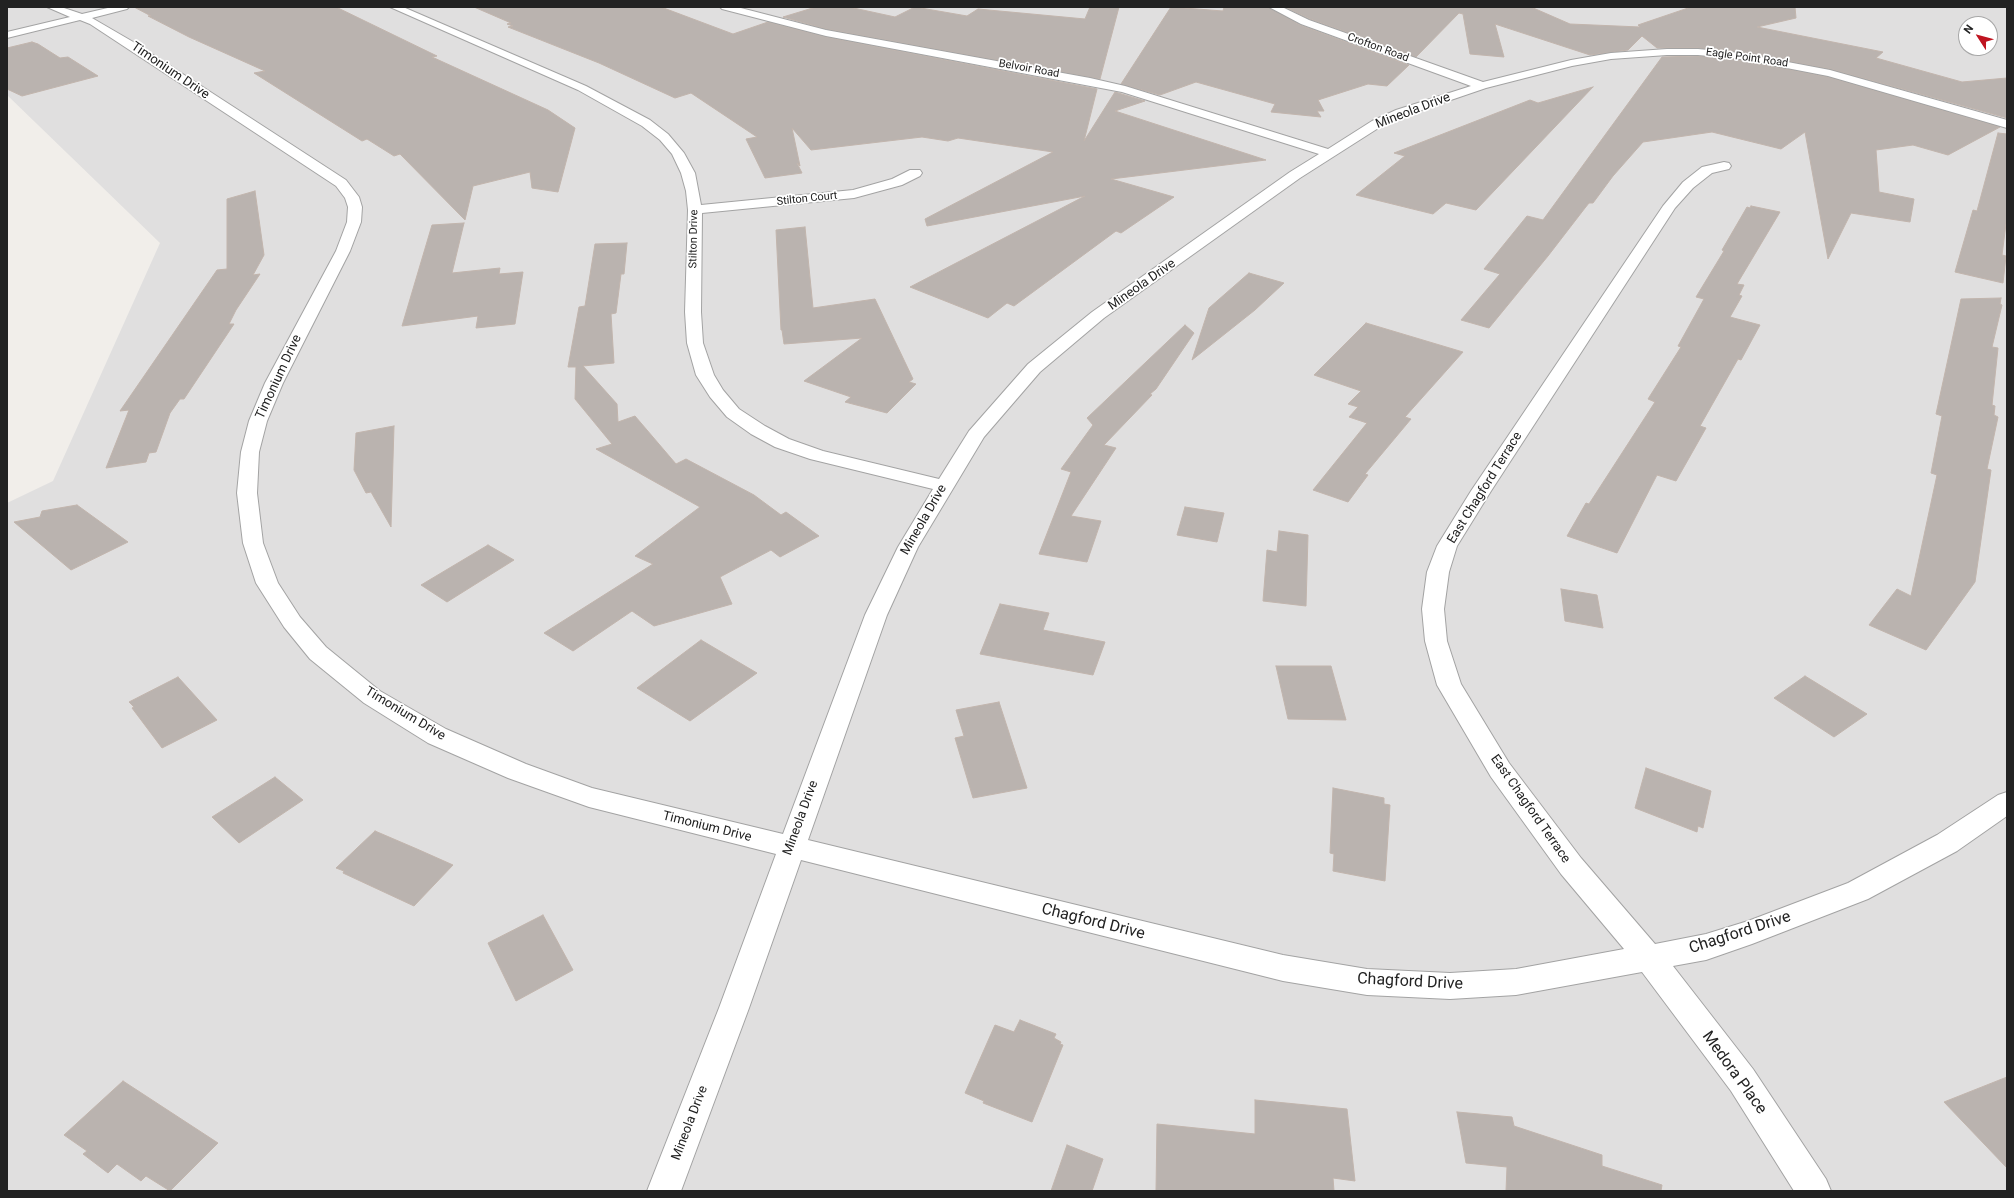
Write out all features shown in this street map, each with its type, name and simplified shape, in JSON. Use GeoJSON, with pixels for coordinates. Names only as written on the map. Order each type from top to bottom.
{"type":"FeatureCollection","features":[{"type":"Feature","properties":{"kind":"street","name":"Timonium Drive"},"geometry":{"type":"LineString","coordinates":[[52,7],[82,17],[131,45],[341,183],[352,197],[355,208],[354,222],[343,251],[274,383],[258,420],[250,452],[247,493],[253,543],[267,583],[292,622],[318,653],[372,697],[437,736],[517,771],[589,797],[790,848]]}},
{"type":"Feature","properties":{"kind":"street"},"geometry":{"type":"LineString","coordinates":[[7,34],[124,7]]}},
{"type":"Feature","properties":{"kind":"street","name":"Stilton Drive"},"geometry":{"type":"LineString","coordinates":[[395,7],[582,88],[646,123],[664,137],[678,153],[690,179],[695,210],[693,312],[695,343],[705,375],[716,394],[733,413],[758,430],[782,443],[817,456],[943,486]]}},
{"type":"Feature","properties":{"kind":"street","name":"Belvoir Road"},"geometry":{"type":"LineString","coordinates":[[725,7],[826,33],[1090,81],[1125,89],[1329,153]]}},
{"type":"Feature","properties":{"kind":"street","name":"Crofton Road"},"geometry":{"type":"LineString","coordinates":[[1274,7],[1304,22],[1482,86]]}},
{"type":"Feature","properties":{"kind":"street","name":"Eagle Point Road"},"geometry":{"type":"LineString","coordinates":[[1482,86],[1532,72],[1611,56],[1638,53],[1698,52],[1770,60],[1823,71],[2007,124]]}},
{"type":"Feature","properties":{"kind":"street","name":"Mineola Drive"},"geometry":{"type":"LineString","coordinates":[[664,1191],[734,1008],[790,848],[876,615],[908,547],[943,486],[976,435],[1014,389],[1034,368],[1098,315],[1329,153],[1376,124],[1394,116],[1482,86]]}},
{"type":"Feature","properties":{"kind":"street","name":"East Chagford Terrace"},"geometry":{"type":"LineString","coordinates":[[1649,958],[1571,866],[1500,770],[1449,686],[1436,641],[1433,609],[1438,572],[1447,546],[1481,490],[1670,206],[1688,185],[1707,170],[1724,166]]}},
{"type":"Feature","properties":{"kind":"street","name":"Stilton Court"},"geometry":{"type":"LineString","coordinates":[[695,210],[854,194],[897,182],[915,173]]}},
{"type":"Feature","properties":{"kind":"street","name":"Chagford Drive"},"geometry":{"type":"LineString","coordinates":[[790,848],[1282,968],[1366,982],[1450,986],[1516,982],[1706,947],[1752,932],[1858,891],[1947,844],[2007,802]]}},
{"type":"Feature","properties":{"kind":"street","name":"Medora Place"},"geometry":{"type":"LineString","coordinates":[[1649,958],[1742,1080],[1814,1191]]}},
{"type":"Feature","properties":{"kind":"shaded area"},"geometry":{"type":"Polygon","coordinates":[[[7,7],[2007,7],[2007,1191],[7,1191],[7,503],[53,481],[160,243],[7,95],[7,7]]]}},
{"type":"Feature","properties":{"kind":"building"},"geometry":{"type":"Polygon","coordinates":[[[134,7],[336,7],[437,56],[432,57],[548,110],[575,128],[558,192],[532,188],[530,172],[473,186],[465,220],[400,154],[394,156],[367,139],[362,141],[254,73],[265,71],[189,37],[134,7]]]}},
{"type":"Feature","properties":{"kind":"building"},"geometry":{"type":"Polygon","coordinates":[[[474,7],[661,7],[733,34],[768,22],[826,37],[1097,89],[1084,141],[1115,92],[1145,101],[1115,111],[1266,160],[1111,179],[1174,197],[1121,233],[1116,231],[1014,306],[1007,303],[988,318],[910,287],[1085,196],[927,226],[925,219],[1053,152],[958,138],[948,141],[922,137],[811,150],[792,128],[800,166],[797,163],[802,173],[765,178],[746,139],[757,137],[691,93],[675,98],[599,63],[508,27],[513,26],[507,24],[511,23],[474,7]]]}},
{"type":"Feature","properties":{"kind":"building"},"geometry":{"type":"Polygon","coordinates":[[[816,7],[849,7],[895,17],[915,7],[967,16],[978,9],[1085,19],[1090,7],[1119,7],[1100,79],[826,29],[783,17],[816,7]]]}},
{"type":"Feature","properties":{"kind":"building"},"geometry":{"type":"Polygon","coordinates":[[[1171,7],[1223,11],[1224,7],[1268,7],[1300,25],[1409,65],[1387,86],[1368,84],[1318,100],[1324,111],[1317,111],[1321,117],[1271,112],[1275,104],[1196,82],[1160,95],[1121,84],[1171,7]]]}},
{"type":"Feature","properties":{"kind":"building"},"geometry":{"type":"Polygon","coordinates":[[[1285,7],[1531,7],[1570,24],[1640,27],[1638,25],[1691,7],[1795,7],[1796,18],[1757,27],[1883,52],[1876,58],[1962,82],[2007,78],[2007,118],[1830,69],[1740,52],[1698,48],[1657,48],[1642,36],[1628,50],[1590,55],[1495,24],[1504,57],[1470,54],[1463,14],[1459,13],[1416,57],[1310,19],[1285,7]]]}},
{"type":"Feature","properties":{"kind":"building"},"geometry":{"type":"Polygon","coordinates":[[[32,42],[38,44],[60,58],[68,57],[98,76],[22,96],[7,89],[7,48],[32,42]]]}},
{"type":"Feature","properties":{"kind":"building"},"geometry":{"type":"Polygon","coordinates":[[[1698,56],[1740,60],[1828,77],[2000,127],[1948,155],[1913,145],[1876,150],[1879,192],[1914,199],[1910,222],[1851,213],[1828,259],[1805,132],[1781,149],[1712,132],[1643,142],[1613,176],[1593,203],[1589,203],[1489,328],[1461,320],[1500,274],[1484,269],[1527,216],[1543,220],[1662,57],[1698,56]]]}},
{"type":"Feature","properties":{"kind":"building"},"geometry":{"type":"Polygon","coordinates":[[[1593,87],[1476,210],[1446,203],[1433,214],[1356,195],[1405,156],[1394,153],[1530,100],[1538,103],[1593,87]]]}},
{"type":"Feature","properties":{"kind":"building"},"geometry":{"type":"Polygon","coordinates":[[[1998,133],[2007,134],[2007,216],[2002,255],[2006,256],[2003,283],[1955,272],[1973,210],[1977,211],[1998,133]]]}},
{"type":"Feature","properties":{"kind":"building"},"geometry":{"type":"Polygon","coordinates":[[[255,191],[264,255],[253,275],[260,274],[236,310],[229,324],[234,324],[184,399],[180,399],[170,413],[156,452],[149,453],[146,462],[106,468],[129,410],[120,411],[217,270],[227,269],[227,199],[255,191]]]}},
{"type":"Feature","properties":{"kind":"building"},"geometry":{"type":"Polygon","coordinates":[[[1751,206],[1780,212],[1737,284],[1744,285],[1739,295],[1742,296],[1730,317],[1760,325],[1741,360],[1738,359],[1700,426],[1706,428],[1676,481],[1657,475],[1617,553],[1567,536],[1586,503],[1589,504],[1655,402],[1648,399],[1681,347],[1678,346],[1704,299],[1696,297],[1724,251],[1722,250],[1747,207],[1750,208],[1751,206]]]}},
{"type":"Feature","properties":{"kind":"building"},"geometry":{"type":"Polygon","coordinates":[[[464,223],[452,273],[500,268],[499,274],[523,272],[515,324],[476,328],[478,316],[402,326],[432,225],[464,223]]]}},
{"type":"Feature","properties":{"kind":"building"},"geometry":{"type":"Polygon","coordinates":[[[805,227],[813,308],[875,299],[913,379],[909,382],[916,384],[887,413],[845,402],[851,397],[804,381],[862,338],[784,344],[781,330],[776,230],[805,227]]]}},
{"type":"Feature","properties":{"kind":"building"},"geometry":{"type":"Polygon","coordinates":[[[627,243],[624,274],[621,274],[616,313],[611,314],[614,363],[583,366],[617,404],[618,422],[635,416],[676,464],[686,459],[754,495],[781,515],[786,512],[819,536],[780,557],[771,550],[720,577],[732,604],[654,626],[632,611],[573,651],[544,633],[653,564],[635,556],[700,507],[596,449],[612,444],[575,399],[576,367],[568,367],[579,307],[585,306],[595,244],[627,243]]]}},
{"type":"Feature","properties":{"kind":"building"},"geometry":{"type":"Polygon","coordinates":[[[1249,273],[1284,283],[1255,310],[1192,360],[1209,308],[1249,273]]]}},
{"type":"Feature","properties":{"kind":"building"},"geometry":{"type":"Polygon","coordinates":[[[2001,298],[2000,304],[2002,305],[1992,347],[1998,348],[1992,405],[1995,406],[1994,415],[1998,417],[1987,469],[1991,470],[1975,582],[1926,650],[1869,625],[1897,589],[1911,596],[1937,475],[1931,473],[1942,416],[1936,414],[1961,299],[2001,298]]]}},
{"type":"Feature","properties":{"kind":"building"},"geometry":{"type":"Polygon","coordinates":[[[1366,323],[1463,352],[1405,417],[1411,419],[1365,474],[1368,475],[1348,502],[1313,490],[1367,423],[1349,417],[1358,407],[1348,404],[1361,391],[1314,375],[1366,323]]]}},
{"type":"Feature","properties":{"kind":"building"},"geometry":{"type":"Polygon","coordinates":[[[1185,325],[1194,333],[1156,389],[1150,394],[1152,395],[1104,445],[1116,448],[1071,516],[1101,521],[1087,562],[1039,554],[1071,472],[1061,469],[1093,425],[1087,418],[1185,325]]]}},
{"type":"Feature","properties":{"kind":"building"},"geometry":{"type":"Polygon","coordinates":[[[394,426],[391,527],[371,492],[366,493],[354,470],[356,433],[394,426]]]}},
{"type":"Feature","properties":{"kind":"building"},"geometry":{"type":"Polygon","coordinates":[[[77,505],[128,542],[71,570],[14,522],[40,517],[42,511],[77,505]]]}},
{"type":"Feature","properties":{"kind":"building"},"geometry":{"type":"Polygon","coordinates":[[[1185,507],[1224,513],[1217,542],[1177,535],[1185,507]]]}},
{"type":"Feature","properties":{"kind":"building"},"geometry":{"type":"Polygon","coordinates":[[[1279,531],[1308,535],[1306,606],[1263,601],[1267,550],[1277,552],[1279,531]]]}},
{"type":"Feature","properties":{"kind":"building"},"geometry":{"type":"Polygon","coordinates":[[[488,545],[514,560],[447,602],[421,585],[488,545]]]}},
{"type":"Feature","properties":{"kind":"building"},"geometry":{"type":"Polygon","coordinates":[[[1561,589],[1597,595],[1603,628],[1565,621],[1561,589]]]}},
{"type":"Feature","properties":{"kind":"building"},"geometry":{"type":"Polygon","coordinates":[[[1000,604],[1049,613],[1043,630],[1105,642],[1093,675],[980,654],[1000,604]]]}},
{"type":"Feature","properties":{"kind":"building"},"geometry":{"type":"Polygon","coordinates":[[[701,640],[757,673],[690,721],[637,688],[701,640]]]}},
{"type":"Feature","properties":{"kind":"building"},"geometry":{"type":"Polygon","coordinates":[[[1276,666],[1331,666],[1346,720],[1288,719],[1276,666]]]}},
{"type":"Feature","properties":{"kind":"building"},"geometry":{"type":"Polygon","coordinates":[[[1805,676],[1867,714],[1834,737],[1774,698],[1805,676]]]}},
{"type":"Feature","properties":{"kind":"building"},"geometry":{"type":"Polygon","coordinates":[[[178,677],[217,720],[162,748],[129,702],[178,677]]]}},
{"type":"Feature","properties":{"kind":"building"},"geometry":{"type":"Polygon","coordinates":[[[999,702],[1027,788],[973,798],[955,738],[964,736],[956,710],[999,702]]]}},
{"type":"Feature","properties":{"kind":"building"},"geometry":{"type":"Polygon","coordinates":[[[1646,768],[1711,791],[1703,828],[1698,826],[1697,832],[1635,808],[1646,768]]]}},
{"type":"Feature","properties":{"kind":"building"},"geometry":{"type":"Polygon","coordinates":[[[275,777],[303,800],[239,843],[212,817],[275,777]]]}},
{"type":"Feature","properties":{"kind":"building"},"geometry":{"type":"Polygon","coordinates":[[[1333,788],[1384,798],[1384,804],[1390,805],[1385,881],[1333,871],[1334,854],[1330,853],[1333,788]]]}},
{"type":"Feature","properties":{"kind":"building"},"geometry":{"type":"Polygon","coordinates":[[[375,831],[453,865],[414,906],[343,873],[344,871],[336,868],[375,831]]]}},
{"type":"Feature","properties":{"kind":"building"},"geometry":{"type":"Polygon","coordinates":[[[543,915],[573,970],[516,1001],[488,943],[543,915]]]}},
{"type":"Feature","properties":{"kind":"building"},"geometry":{"type":"Polygon","coordinates":[[[1020,1020],[1056,1034],[1054,1038],[1063,1045],[1032,1122],[983,1103],[984,1101],[965,1093],[995,1025],[1014,1032],[1020,1020]]]}},
{"type":"Feature","properties":{"kind":"building"},"geometry":{"type":"Polygon","coordinates":[[[2007,1077],[2007,1168],[1944,1102],[2007,1077]]]}},
{"type":"Feature","properties":{"kind":"building"},"geometry":{"type":"Polygon","coordinates":[[[123,1081],[218,1143],[170,1191],[146,1176],[141,1181],[117,1164],[108,1173],[83,1154],[87,1151],[64,1135],[123,1081]]]}},
{"type":"Feature","properties":{"kind":"building"},"geometry":{"type":"Polygon","coordinates":[[[1255,1100],[1347,1109],[1355,1181],[1333,1178],[1334,1191],[1156,1191],[1157,1124],[1255,1134],[1255,1100]]]}},
{"type":"Feature","properties":{"kind":"building"},"geometry":{"type":"Polygon","coordinates":[[[1457,1112],[1512,1117],[1514,1126],[1602,1155],[1602,1166],[1662,1185],[1661,1191],[1506,1191],[1507,1167],[1466,1163],[1457,1112]]]}},
{"type":"Feature","properties":{"kind":"building"},"geometry":{"type":"Polygon","coordinates":[[[1067,1145],[1103,1159],[1092,1191],[1051,1191],[1067,1145]]]}}]}
